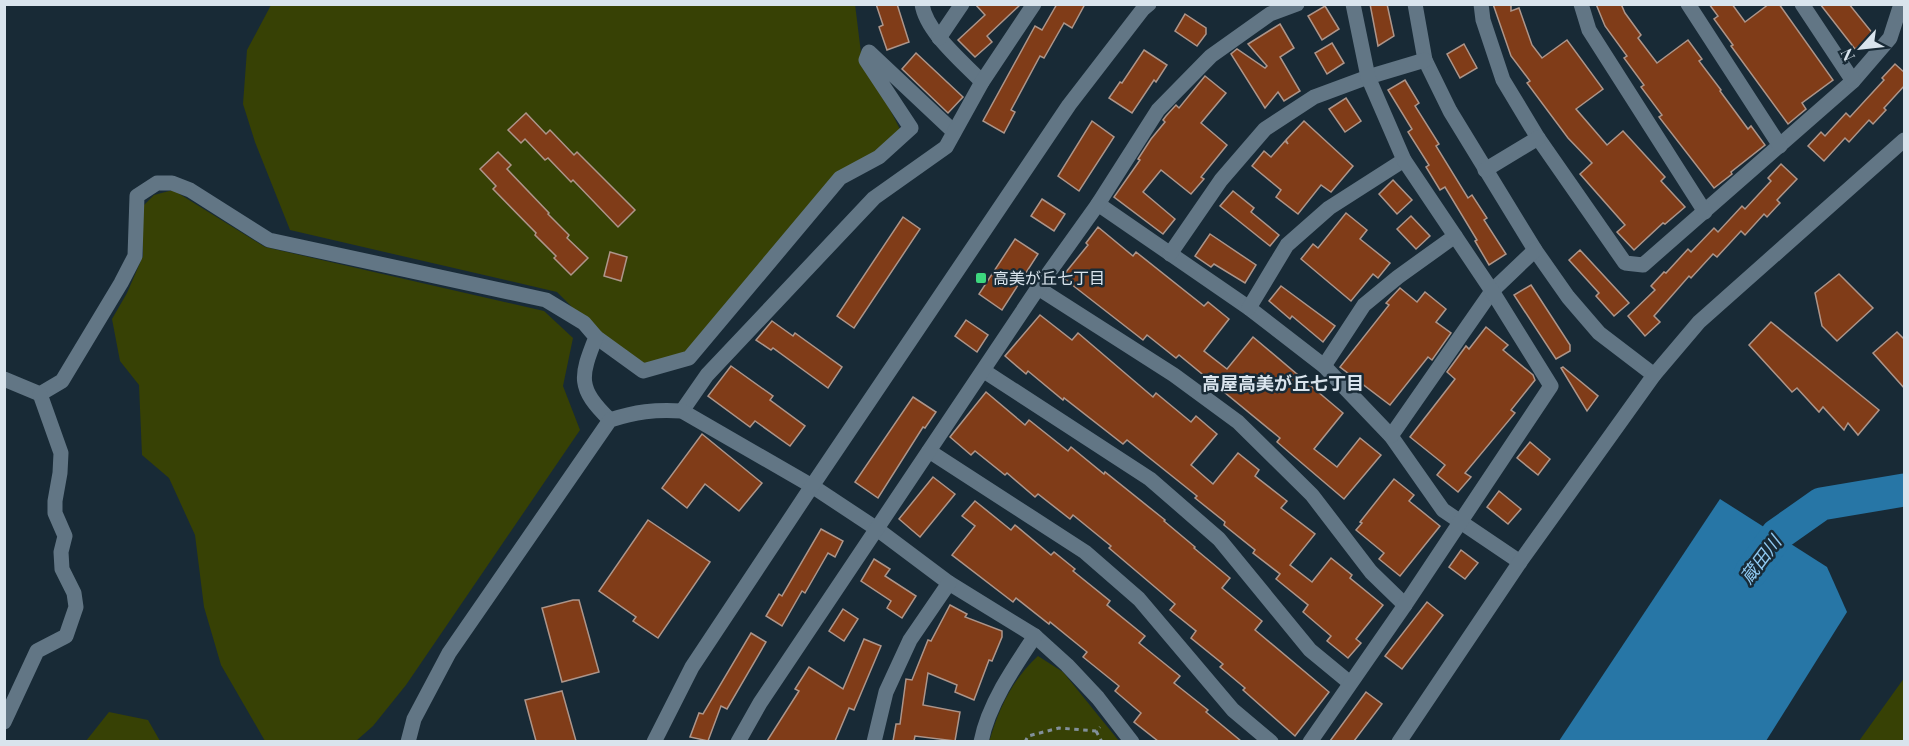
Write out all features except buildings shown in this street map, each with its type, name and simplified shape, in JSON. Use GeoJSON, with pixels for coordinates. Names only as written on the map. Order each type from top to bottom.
{"type":"FeatureCollection","features":[{"type":"Feature","properties":{"kind":"street"},"geometry":{"type":"LineString","coordinates":[[922,4],[923,12],[939,38],[982,82]]}},
{"type":"Feature","properties":{"kind":"street"},"geometry":{"type":"LineString","coordinates":[[939,38],[963,4]]}},
{"type":"Feature","properties":{"kind":"street"},"geometry":{"type":"LineString","coordinates":[[682,411],[707,375],[874,198],[946,147],[982,82],[1034,4]]}},
{"type":"Feature","properties":{"kind":"street"},"geometry":{"type":"LineString","coordinates":[[654,741],[692,667],[812,486],[1069,105],[1149,4]]}},
{"type":"Feature","properties":{"kind":"street"},"geometry":{"type":"LineString","coordinates":[[738,741],[760,703],[1038,288],[1098,204],[1158,110],[1211,56],[1270,14],[1297,4]]}},
{"type":"Feature","properties":{"kind":"street"},"geometry":{"type":"LineString","coordinates":[[1310,741],[1405,605],[1551,386],[1492,291],[1404,160],[1368,77],[1353,4]]}},
{"type":"Feature","properties":{"kind":"street"},"geometry":{"type":"LineString","coordinates":[[1415,4],[1425,60],[1449,111],[1535,250],[1568,297],[1599,333],[1654,375]]}},
{"type":"Feature","properties":{"kind":"street"},"geometry":{"type":"LineString","coordinates":[[1481,4],[1483,20],[1503,80],[1538,138],[1625,263],[1643,265],[1853,81],[1890,38],[1901,4]]}},
{"type":"Feature","properties":{"kind":"street"},"geometry":{"type":"LineString","coordinates":[[1581,4],[1590,30],[1705,212]]}},
{"type":"Feature","properties":{"kind":"street"},"geometry":{"type":"LineString","coordinates":[[1688,4],[1779,146]]}},
{"type":"Feature","properties":{"kind":"street"},"geometry":{"type":"LineString","coordinates":[[1802,4],[1853,81]]}},
{"type":"Feature","properties":{"kind":"street"},"geometry":{"type":"LineString","coordinates":[[40,394],[62,381],[121,284],[135,256],[137,196],[157,183],[172,183],[190,190],[269,240],[546,300],[584,323],[596,337],[643,371],[688,358],[840,178],[879,157],[911,128],[866,60],[869,52],[954,132]]}},
{"type":"Feature","properties":{"kind":"street"},"geometry":{"type":"LineString","coordinates":[[1170,254],[1221,180],[1265,129],[1314,97],[1368,77],[1425,60]]}},
{"type":"Feature","properties":{"kind":"street"},"geometry":{"type":"LineString","coordinates":[[1485,170],[1538,138]]}},
{"type":"Feature","properties":{"kind":"street"},"geometry":{"type":"LineString","coordinates":[[1399,741],[1520,562],[1654,375],[1699,322],[1905,140]]}},
{"type":"Feature","properties":{"kind":"street"},"geometry":{"type":"LineString","coordinates":[[1249,308],[1287,245],[1329,208],[1404,160]]}},
{"type":"Feature","properties":{"kind":"street"},"geometry":{"type":"LineString","coordinates":[[1098,204],[1249,308],[1324,366],[1391,436],[1443,510],[1520,562]]}},
{"type":"Feature","properties":{"kind":"street"},"geometry":{"type":"LineString","coordinates":[[1324,366],[1364,305],[1455,236]]}},
{"type":"Feature","properties":{"kind":"street"},"geometry":{"type":"LineString","coordinates":[[1391,436],[1492,291],[1535,250]]}},
{"type":"Feature","properties":{"kind":"street"},"geometry":{"type":"LineString","coordinates":[[1038,288],[1174,375],[1238,422],[1312,495],[1371,572],[1405,605]]}},
{"type":"Feature","properties":{"kind":"street"},"geometry":{"type":"LineString","coordinates":[[596,337],[585,365],[585,385],[595,406],[610,420]]}},
{"type":"Feature","properties":{"kind":"street"},"geometry":{"type":"LineString","coordinates":[[984,370],[1150,479],[1219,539],[1310,650],[1350,683]]}},
{"type":"Feature","properties":{"kind":"street"},"geometry":{"type":"LineString","coordinates":[[4,379],[40,394],[61,453],[55,513],[65,536],[61,552],[62,568],[74,593],[76,608],[66,636],[37,651],[10,714],[4,722]]}},
{"type":"Feature","properties":{"kind":"street"},"geometry":{"type":"LineString","coordinates":[[408,741],[414,719],[449,653],[610,420],[635,411],[658,409],[682,411],[812,486],[877,529],[949,584],[1035,636],[1067,665],[1132,741]]}},
{"type":"Feature","properties":{"kind":"street"},"geometry":{"type":"LineString","coordinates":[[929,451],[1085,552],[1139,599],[1233,710],[1271,741]]}},
{"type":"Feature","properties":{"kind":"street"},"geometry":{"type":"LineString","coordinates":[[874,741],[886,692],[910,640],[949,584]]}},
{"type":"Feature","properties":{"kind":"street"},"geometry":{"type":"LineString","coordinates":[[981,741],[983,729],[1011,672],[1035,636]]}},
{"type":"Feature","properties":{"kind":"path"},"geometry":{"type":"LineString","coordinates":[[1025,741],[1028,736],[1059,728],[1096,731],[1112,716]]}},
{"type":"Feature","properties":{"kind":"path"},"geometry":{"type":"LineString","coordinates":[[1096,731],[1102,741]]}},
{"type":"Feature","properties":{"kind":"green space"},"geometry":{"type":"Polygon","coordinates":[[[855,4],[861,53],[903,135],[842,181],[690,357],[630,365],[557,292],[290,230],[255,142],[243,104],[247,50],[271,5],[855,4]]]}},
{"type":"Feature","properties":{"kind":"green space"},"geometry":{"type":"Polygon","coordinates":[[[173,190],[265,247],[544,311],[573,338],[563,386],[580,430],[406,685],[373,726],[356,741],[265,741],[221,665],[204,607],[195,535],[169,478],[142,455],[139,385],[120,361],[112,319],[127,293],[143,256],[143,206],[154,195],[173,190]]]}},
{"type":"Feature","properties":{"kind":"green space"},"geometry":{"type":"Polygon","coordinates":[[[1038,656],[1063,672],[1119,741],[989,742],[1008,695],[1021,675],[1038,656]]]}},
{"type":"Feature","properties":{"kind":"green space"},"geometry":{"type":"Polygon","coordinates":[[[1904,678],[1904,741],[1859,741],[1902,681],[1904,678]]]}},
{"type":"Feature","properties":{"kind":"green space"},"geometry":{"type":"Polygon","coordinates":[[[109,712],[148,720],[160,741],[86,741],[109,712]]]}},
{"type":"Feature","properties":{"kind":"water"},"geometry":{"type":"Polygon","coordinates":[[[1720,499],[1827,567],[1847,612],[1766,741],[1559,741],[1720,499]]]}},
{"type":"Feature","properties":{"kind":"waterway","name":"蔵田川"},"geometry":{"type":"LineString","coordinates":[[1751,572],[1777,535],[1821,504],[1904,490]]}},
{"type":"Feature","properties":{"kind":"place","name":"高美が丘七丁目"},"geometry":{"type":"Point","coordinates":[981,278]}},
{"type":"Feature","properties":{"kind":"district","name":"高屋高美が丘七丁目"},"geometry":{"type":"Point","coordinates":[1283,384]}}]}
